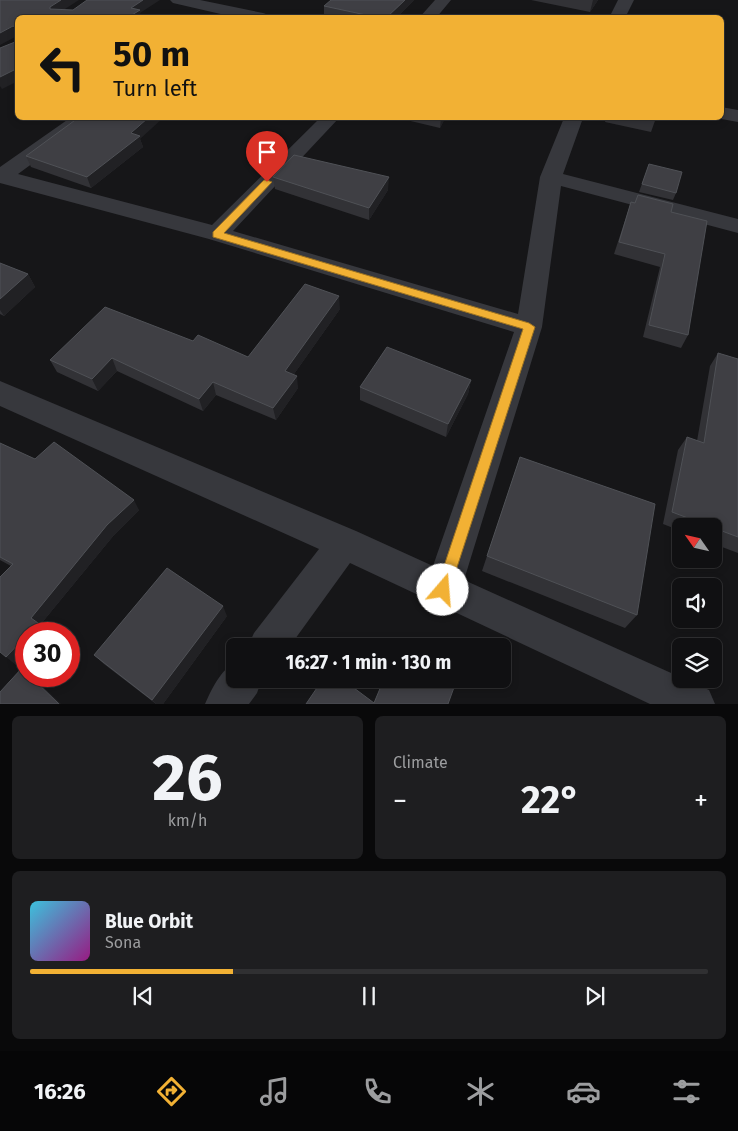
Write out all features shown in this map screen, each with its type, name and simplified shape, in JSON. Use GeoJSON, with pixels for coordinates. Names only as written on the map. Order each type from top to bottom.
{"type":"FeatureCollection","features":[{"type":"Feature","properties":{"kind":"street"},"geometry":{"type":"LineString","coordinates":[[178,0],[225,14],[244,0]]}},
{"type":"Feature","properties":{"kind":"street"},"geometry":{"type":"LineString","coordinates":[[430,15],[444,0]]}},
{"type":"Feature","properties":{"kind":"street"},"geometry":{"type":"LineString","coordinates":[[618,15],[626,0]]}},
{"type":"Feature","properties":{"kind":"street"},"geometry":{"type":"LineString","coordinates":[[724,114],[738,116]]}},
{"type":"Feature","properties":{"kind":"street"},"geometry":{"type":"LineString","coordinates":[[1,176],[79,120]]}},
{"type":"Feature","properties":{"kind":"street"},"geometry":{"type":"LineString","coordinates":[[217,234],[328,120]]}},
{"type":"Feature","properties":{"kind":"street"},"geometry":{"type":"LineString","coordinates":[[443,590],[529,327],[551,178],[571,120]]}},
{"type":"Feature","properties":{"kind":"street"},"geometry":{"type":"LineString","coordinates":[[1,176],[217,234],[529,327]]}},
{"type":"Feature","properties":{"kind":"street"},"geometry":{"type":"LineString","coordinates":[[551,178],[738,226]]}},
{"type":"Feature","properties":{"kind":"street"},"geometry":{"type":"LineString","coordinates":[[0,392],[344,543],[695,704]]}},
{"type":"Feature","properties":{"kind":"street"},"geometry":{"type":"LineString","coordinates":[[273,638],[344,543]]}},
{"type":"Feature","properties":{"kind":"street"},"geometry":{"type":"LineString","coordinates":[[225,704],[237,688]]}},
{"type":"Feature","properties":{"kind":"building"},"geometry":{"type":"Polygon","coordinates":[[[0,0],[61,0],[50,7],[50,9],[73,10],[87,0],[143,0],[131,8],[140,10],[132,15],[15,15],[15,27],[13,26],[0,33],[0,0]]]}},
{"type":"Feature","properties":{"kind":"building"},"geometry":{"type":"Polygon","coordinates":[[[331,0],[405,0],[389,15],[366,15],[324,6],[331,0]]]}},
{"type":"Feature","properties":{"kind":"building"},"geometry":{"type":"Polygon","coordinates":[[[15,42],[15,70],[0,77],[0,48],[15,42]]]}},
{"type":"Feature","properties":{"kind":"building"},"geometry":{"type":"Polygon","coordinates":[[[75,120],[146,120],[131,133],[140,136],[87,177],[26,156],[75,120]]]}},
{"type":"Feature","properties":{"kind":"building"},"geometry":{"type":"Polygon","coordinates":[[[294,155],[389,177],[369,208],[273,177],[294,155]]]}},
{"type":"Feature","properties":{"kind":"building"},"geometry":{"type":"Polygon","coordinates":[[[649,164],[682,172],[676,193],[642,184],[649,164]]]}},
{"type":"Feature","properties":{"kind":"building"},"geometry":{"type":"Polygon","coordinates":[[[638,195],[673,204],[671,212],[707,221],[688,335],[649,325],[665,254],[619,242],[631,202],[635,203],[638,195]]]}},
{"type":"Feature","properties":{"kind":"building"},"geometry":{"type":"Polygon","coordinates":[[[0,263],[28,274],[0,299],[0,263]]]}},
{"type":"Feature","properties":{"kind":"building"},"geometry":{"type":"Polygon","coordinates":[[[305,284],[339,296],[285,371],[297,376],[273,408],[213,382],[199,399],[112,358],[92,379],[50,360],[105,307],[193,341],[198,335],[248,357],[305,284]]]}},
{"type":"Feature","properties":{"kind":"building"},"geometry":{"type":"Polygon","coordinates":[[[387,347],[471,380],[448,424],[360,387],[387,347]]]}},
{"type":"Feature","properties":{"kind":"building"},"geometry":{"type":"Polygon","coordinates":[[[718,353],[738,359],[738,537],[722,531],[722,518],[688,518],[672,512],[687,437],[704,443],[718,353]]]}},
{"type":"Feature","properties":{"kind":"building"},"geometry":{"type":"Polygon","coordinates":[[[54,442],[134,500],[107,525],[31,618],[37,622],[15,622],[15,648],[6,657],[0,652],[0,577],[13,564],[0,557],[0,443],[35,459],[54,442]]]}},
{"type":"Feature","properties":{"kind":"building"},"geometry":{"type":"Polygon","coordinates":[[[520,457],[655,504],[637,615],[487,556],[520,457]]]}},
{"type":"Feature","properties":{"kind":"building"},"geometry":{"type":"Polygon","coordinates":[[[167,568],[223,606],[152,700],[94,655],[167,568]]]}},
{"type":"Feature","properties":{"kind":"building"},"geometry":{"type":"Polygon","coordinates":[[[15,676],[15,687],[41,687],[59,704],[0,704],[0,692],[15,676]]]}},
{"type":"Feature","properties":{"kind":"building"},"geometry":{"type":"Polygon","coordinates":[[[317,688],[354,688],[374,703],[380,688],[454,688],[448,704],[306,704],[317,688]]]}},
{"type":"Feature","properties":{"kind":"route"},"geometry":{"type":"LineString","coordinates":[[267,182],[217,234],[529,327],[443,590]]}}]}
